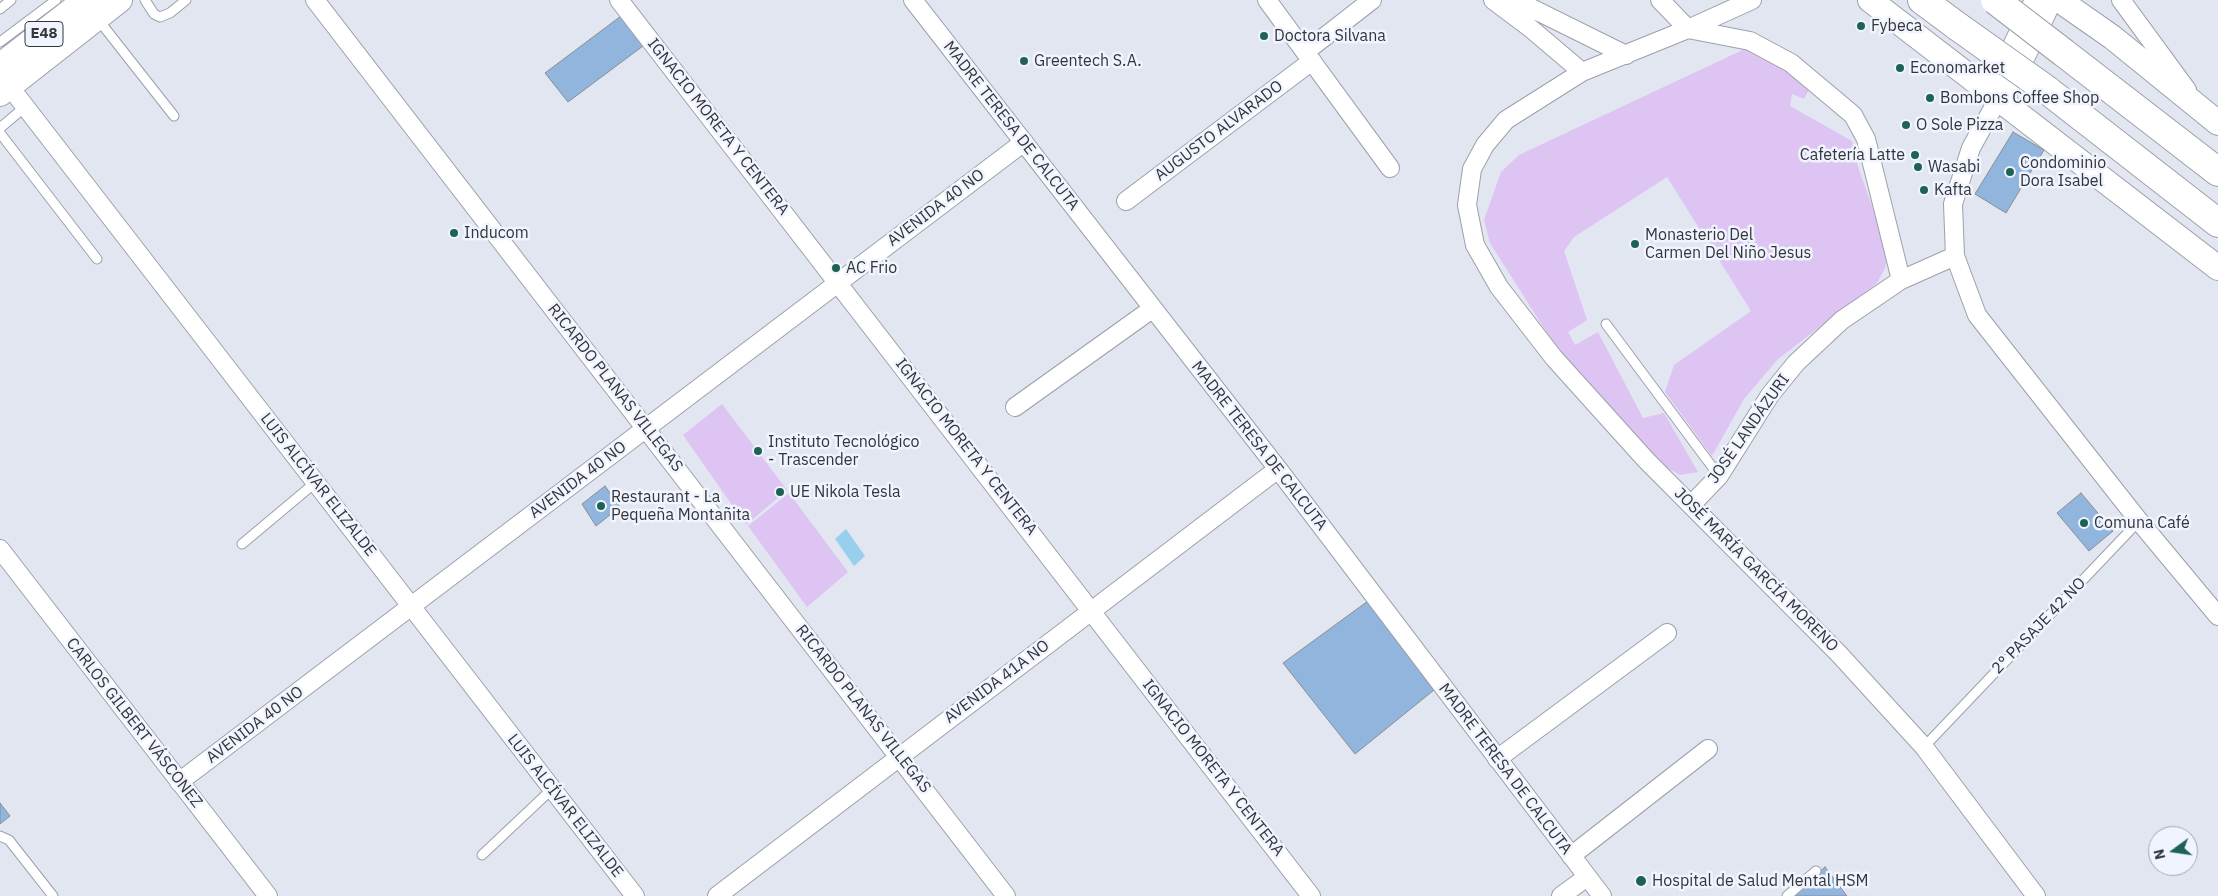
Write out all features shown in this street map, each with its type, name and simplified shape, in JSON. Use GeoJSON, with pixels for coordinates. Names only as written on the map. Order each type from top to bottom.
{"type":"FeatureCollection","features":[{"type":"Feature","properties":{"kind":"main road","name":"E48"},"geometry":{"type":"LineString","coordinates":[[2,81],[92,9],[120,0]]}},
{"type":"Feature","properties":{"kind":"main road"},"geometry":{"type":"LineString","coordinates":[[1870,0],[2218,268]]}},
{"type":"Feature","properties":{"kind":"main road"},"geometry":{"type":"LineString","coordinates":[[1922,0],[2047,90],[2218,223]]}},
{"type":"Feature","properties":{"kind":"main road"},"geometry":{"type":"LineString","coordinates":[[1995,0],[2218,172]]}},
{"type":"Feature","properties":{"kind":"main road"},"geometry":{"type":"LineString","coordinates":[[2059,0],[2112,37],[2210,116]]}},
{"type":"Feature","properties":{"kind":"street","name":"RICARDO PLANAS VILLEGAS"},"geometry":{"type":"LineString","coordinates":[[315,0],[1006,896]]}},
{"type":"Feature","properties":{"kind":"street","name":"IGNACIO MORETA Y CENTERA"},"geometry":{"type":"LineString","coordinates":[[619,0],[839,282],[1311,896]]}},
{"type":"Feature","properties":{"kind":"street","name":"MADRE TERESA DE CALCUTA"},"geometry":{"type":"LineString","coordinates":[[913,0],[1278,469],[1602,896]]}},
{"type":"Feature","properties":{"kind":"street"},"geometry":{"type":"LineString","coordinates":[[1267,0],[1390,168]]}},
{"type":"Feature","properties":{"kind":"street","name":"AUGUSTO ALVARADO"},"geometry":{"type":"LineString","coordinates":[[1126,201],[1309,56],[1372,0]]}},
{"type":"Feature","properties":{"kind":"street"},"geometry":{"type":"LineString","coordinates":[[1493,0],[1529,27],[1582,72]]}},
{"type":"Feature","properties":{"kind":"street"},"geometry":{"type":"LineString","coordinates":[[1515,0],[1626,55]]}},
{"type":"Feature","properties":{"kind":"street"},"geometry":{"type":"LineString","coordinates":[[1660,0],[1688,29],[1750,41],[1791,62],[1853,115],[1866,139],[1901,280]]}},
{"type":"Feature","properties":{"kind":"street","name":"JOSÉ MARÍA GARCÍA MORENO"},"geometry":{"type":"LineString","coordinates":[[1752,0],[1688,29],[1582,72],[1506,120],[1485,145],[1472,169],[1467,205],[1475,245],[1499,287],[1554,358],[1646,460],[1692,504],[1839,654],[1924,747],[2036,896]]}},
{"type":"Feature","properties":{"kind":"street"},"geometry":{"type":"LineString","coordinates":[[1998,99],[1995,81],[2034,0]]}},
{"type":"Feature","properties":{"kind":"street"},"geometry":{"type":"LineString","coordinates":[[2053,0],[2011,88],[1998,99],[1971,148],[1953,204],[1955,256],[1977,315],[2139,521],[2218,616]]}},
{"type":"Feature","properties":{"kind":"street"},"geometry":{"type":"LineString","coordinates":[[2122,0],[2210,116]]}},
{"type":"Feature","properties":{"kind":"street","name":"LUIS ALCÍVAR ELIZALDE"},"geometry":{"type":"LineString","coordinates":[[2,81],[26,106],[635,896]]}},
{"type":"Feature","properties":{"kind":"street","name":"AVENIDA 40 NO"},"geometry":{"type":"LineString","coordinates":[[179,782],[1024,142]]}},
{"type":"Feature","properties":{"kind":"street","name":"JOSÉ LANDÁZURI"},"geometry":{"type":"LineString","coordinates":[[1692,504],[1719,476],[1770,394],[1796,363],[1842,320],[1901,280],[1955,256]]}},
{"type":"Feature","properties":{"kind":"street"},"geometry":{"type":"LineString","coordinates":[[1015,407],[1152,309]]}},
{"type":"Feature","properties":{"kind":"street","name":"AVENIDA 41A NO"},"geometry":{"type":"LineString","coordinates":[[717,896],[1278,469]]}},
{"type":"Feature","properties":{"kind":"street","name":"CARLOS GILBERT VÁSCONEZ"},"geometry":{"type":"LineString","coordinates":[[0,549],[268,896]]}},
{"type":"Feature","properties":{"kind":"street"},"geometry":{"type":"LineString","coordinates":[[1497,759],[1667,633]]}},
{"type":"Feature","properties":{"kind":"street"},"geometry":{"type":"LineString","coordinates":[[1571,856],[1708,749]]}},
{"type":"Feature","properties":{"kind":"street"},"geometry":{"type":"LineString","coordinates":[[1561,896],[1587,877]]}},
{"type":"Feature","properties":{"kind":"lane"},"geometry":{"type":"LineString","coordinates":[[0,8],[11,0]]}},
{"type":"Feature","properties":{"kind":"lane"},"geometry":{"type":"LineString","coordinates":[[0,42],[56,0]]}},
{"type":"Feature","properties":{"kind":"lane"},"geometry":{"type":"LineString","coordinates":[[145,0],[154,14],[160,17],[170,13],[186,0]]}},
{"type":"Feature","properties":{"kind":"lane"},"geometry":{"type":"LineString","coordinates":[[92,9],[174,116]]}},
{"type":"Feature","properties":{"kind":"lane"},"geometry":{"type":"LineString","coordinates":[[0,128],[26,106]]}},
{"type":"Feature","properties":{"kind":"lane"},"geometry":{"type":"LineString","coordinates":[[0,133],[97,259]]}},
{"type":"Feature","properties":{"kind":"lane"},"geometry":{"type":"LineString","coordinates":[[1606,324],[1719,476]]}},
{"type":"Feature","properties":{"kind":"lane"},"geometry":{"type":"LineString","coordinates":[[242,544],[316,482]]}},
{"type":"Feature","properties":{"kind":"lane","name":"2° PASAJE 42 NO"},"geometry":{"type":"LineString","coordinates":[[1924,747],[2139,521]]}},
{"type":"Feature","properties":{"kind":"lane"},"geometry":{"type":"LineString","coordinates":[[482,855],[552,789]]}},
{"type":"Feature","properties":{"kind":"lane"},"geometry":{"type":"LineString","coordinates":[[0,836],[9,840],[53,896]]}},
{"type":"Feature","properties":{"kind":"lane"},"geometry":{"type":"LineString","coordinates":[[1787,896],[1816,871]]}},
{"type":"Feature","properties":{"kind":"shaded area"},"geometry":{"type":"Polygon","coordinates":[[[1749,47],[1789,69],[1810,88],[1804,99],[1792,94],[1790,106],[1852,141],[1858,167],[1889,253],[1885,268],[1877,283],[1778,359],[1744,399],[1712,456],[1665,392],[1674,365],[1751,311],[1667,177],[1574,237],[1564,251],[1587,320],[1568,332],[1575,345],[1598,332],[1643,418],[1664,413],[1698,472],[1680,475],[1658,463],[1568,366],[1490,243],[1484,220],[1501,172],[1519,155],[1749,47]]]}},
{"type":"Feature","properties":{"kind":"shaded area"},"geometry":{"type":"Polygon","coordinates":[[[722,404],[787,490],[746,525],[683,435],[722,404]]]}},
{"type":"Feature","properties":{"kind":"shaded area"},"geometry":{"type":"Polygon","coordinates":[[[789,493],[848,572],[807,607],[748,526],[789,493]]]}},
{"type":"Feature","properties":{"kind":"water"},"geometry":{"type":"Polygon","coordinates":[[[846,529],[865,556],[854,566],[835,539],[846,529]]]}},
{"type":"Feature","properties":{"kind":"building"},"geometry":{"type":"Polygon","coordinates":[[[621,16],[643,46],[568,102],[545,73],[621,16]]]}},
{"type":"Feature","properties":{"kind":"building","name":"Condominio Dora Isabel"},"geometry":{"type":"Polygon","coordinates":[[[2013,132],[2044,150],[2006,213],[1975,194],[2013,132]]]}},
{"type":"Feature","properties":{"kind":"building","name":"Restaurant - La Pequeña Montañita"},"geometry":{"type":"Polygon","coordinates":[[[605,486],[620,507],[596,526],[582,504],[605,486]]]}},
{"type":"Feature","properties":{"kind":"building"},"geometry":{"type":"Polygon","coordinates":[[[2081,493],[2113,531],[2089,551],[2057,513],[2081,493]]]}},
{"type":"Feature","properties":{"kind":"building"},"geometry":{"type":"Polygon","coordinates":[[[1368,601],[1434,690],[1355,754],[1283,663],[1368,601]]]}},
{"type":"Feature","properties":{"kind":"building"},"geometry":{"type":"Polygon","coordinates":[[[0,803],[10,816],[0,824],[0,803]]]}},
{"type":"Feature","properties":{"kind":"building"},"geometry":{"type":"Polygon","coordinates":[[[1825,867],[1847,896],[1792,896],[1825,867]]]}},
{"type":"Feature","properties":{"kind":"place","name":"Fybeca"},"geometry":{"type":"Point","coordinates":[1861,26]}},
{"type":"Feature","properties":{"kind":"place","name":"Doctora Silvana"},"geometry":{"type":"Point","coordinates":[1264,36]}},
{"type":"Feature","properties":{"kind":"place","name":"Greentech S.A."},"geometry":{"type":"Point","coordinates":[1024,61]}},
{"type":"Feature","properties":{"kind":"place","name":"Economarket"},"geometry":{"type":"Point","coordinates":[1900,68]}},
{"type":"Feature","properties":{"kind":"place","name":"Bombons Coffee Shop"},"geometry":{"type":"Point","coordinates":[1930,98]}},
{"type":"Feature","properties":{"kind":"place","name":"O Sole Pizza"},"geometry":{"type":"Point","coordinates":[1906,125]}},
{"type":"Feature","properties":{"kind":"place","name":"Cafetería Latte"},"geometry":{"type":"Point","coordinates":[1915,155]}},
{"type":"Feature","properties":{"kind":"place","name":"Wasabi"},"geometry":{"type":"Point","coordinates":[1918,167]}},
{"type":"Feature","properties":{"kind":"place","name":"Condominio Dora Isabel"},"geometry":{"type":"Point","coordinates":[2010,172]}},
{"type":"Feature","properties":{"kind":"place","name":"Kafta"},"geometry":{"type":"Point","coordinates":[1924,190]}},
{"type":"Feature","properties":{"kind":"place","name":"Inducom"},"geometry":{"type":"Point","coordinates":[454,233]}},
{"type":"Feature","properties":{"kind":"place","name":"Monasterio Del Carmen Del Niño Jesus"},"geometry":{"type":"Point","coordinates":[1635,244]}},
{"type":"Feature","properties":{"kind":"place","name":"AC Frio"},"geometry":{"type":"Point","coordinates":[836,268]}},
{"type":"Feature","properties":{"kind":"place","name":"Instituto Tecnológico - Trascender"},"geometry":{"type":"Point","coordinates":[758,451]}},
{"type":"Feature","properties":{"kind":"place","name":"UE Nikola Tesla"},"geometry":{"type":"Point","coordinates":[780,492]}},
{"type":"Feature","properties":{"kind":"place","name":"Restaurant - La Pequeña Montañita"},"geometry":{"type":"Point","coordinates":[601,506]}},
{"type":"Feature","properties":{"kind":"place","name":"Comuna Café"},"geometry":{"type":"Point","coordinates":[2084,523]}},
{"type":"Feature","properties":{"kind":"place","name":"Hospital de Salud Mental HSM"},"geometry":{"type":"Point","coordinates":[1641,881]}}]}
